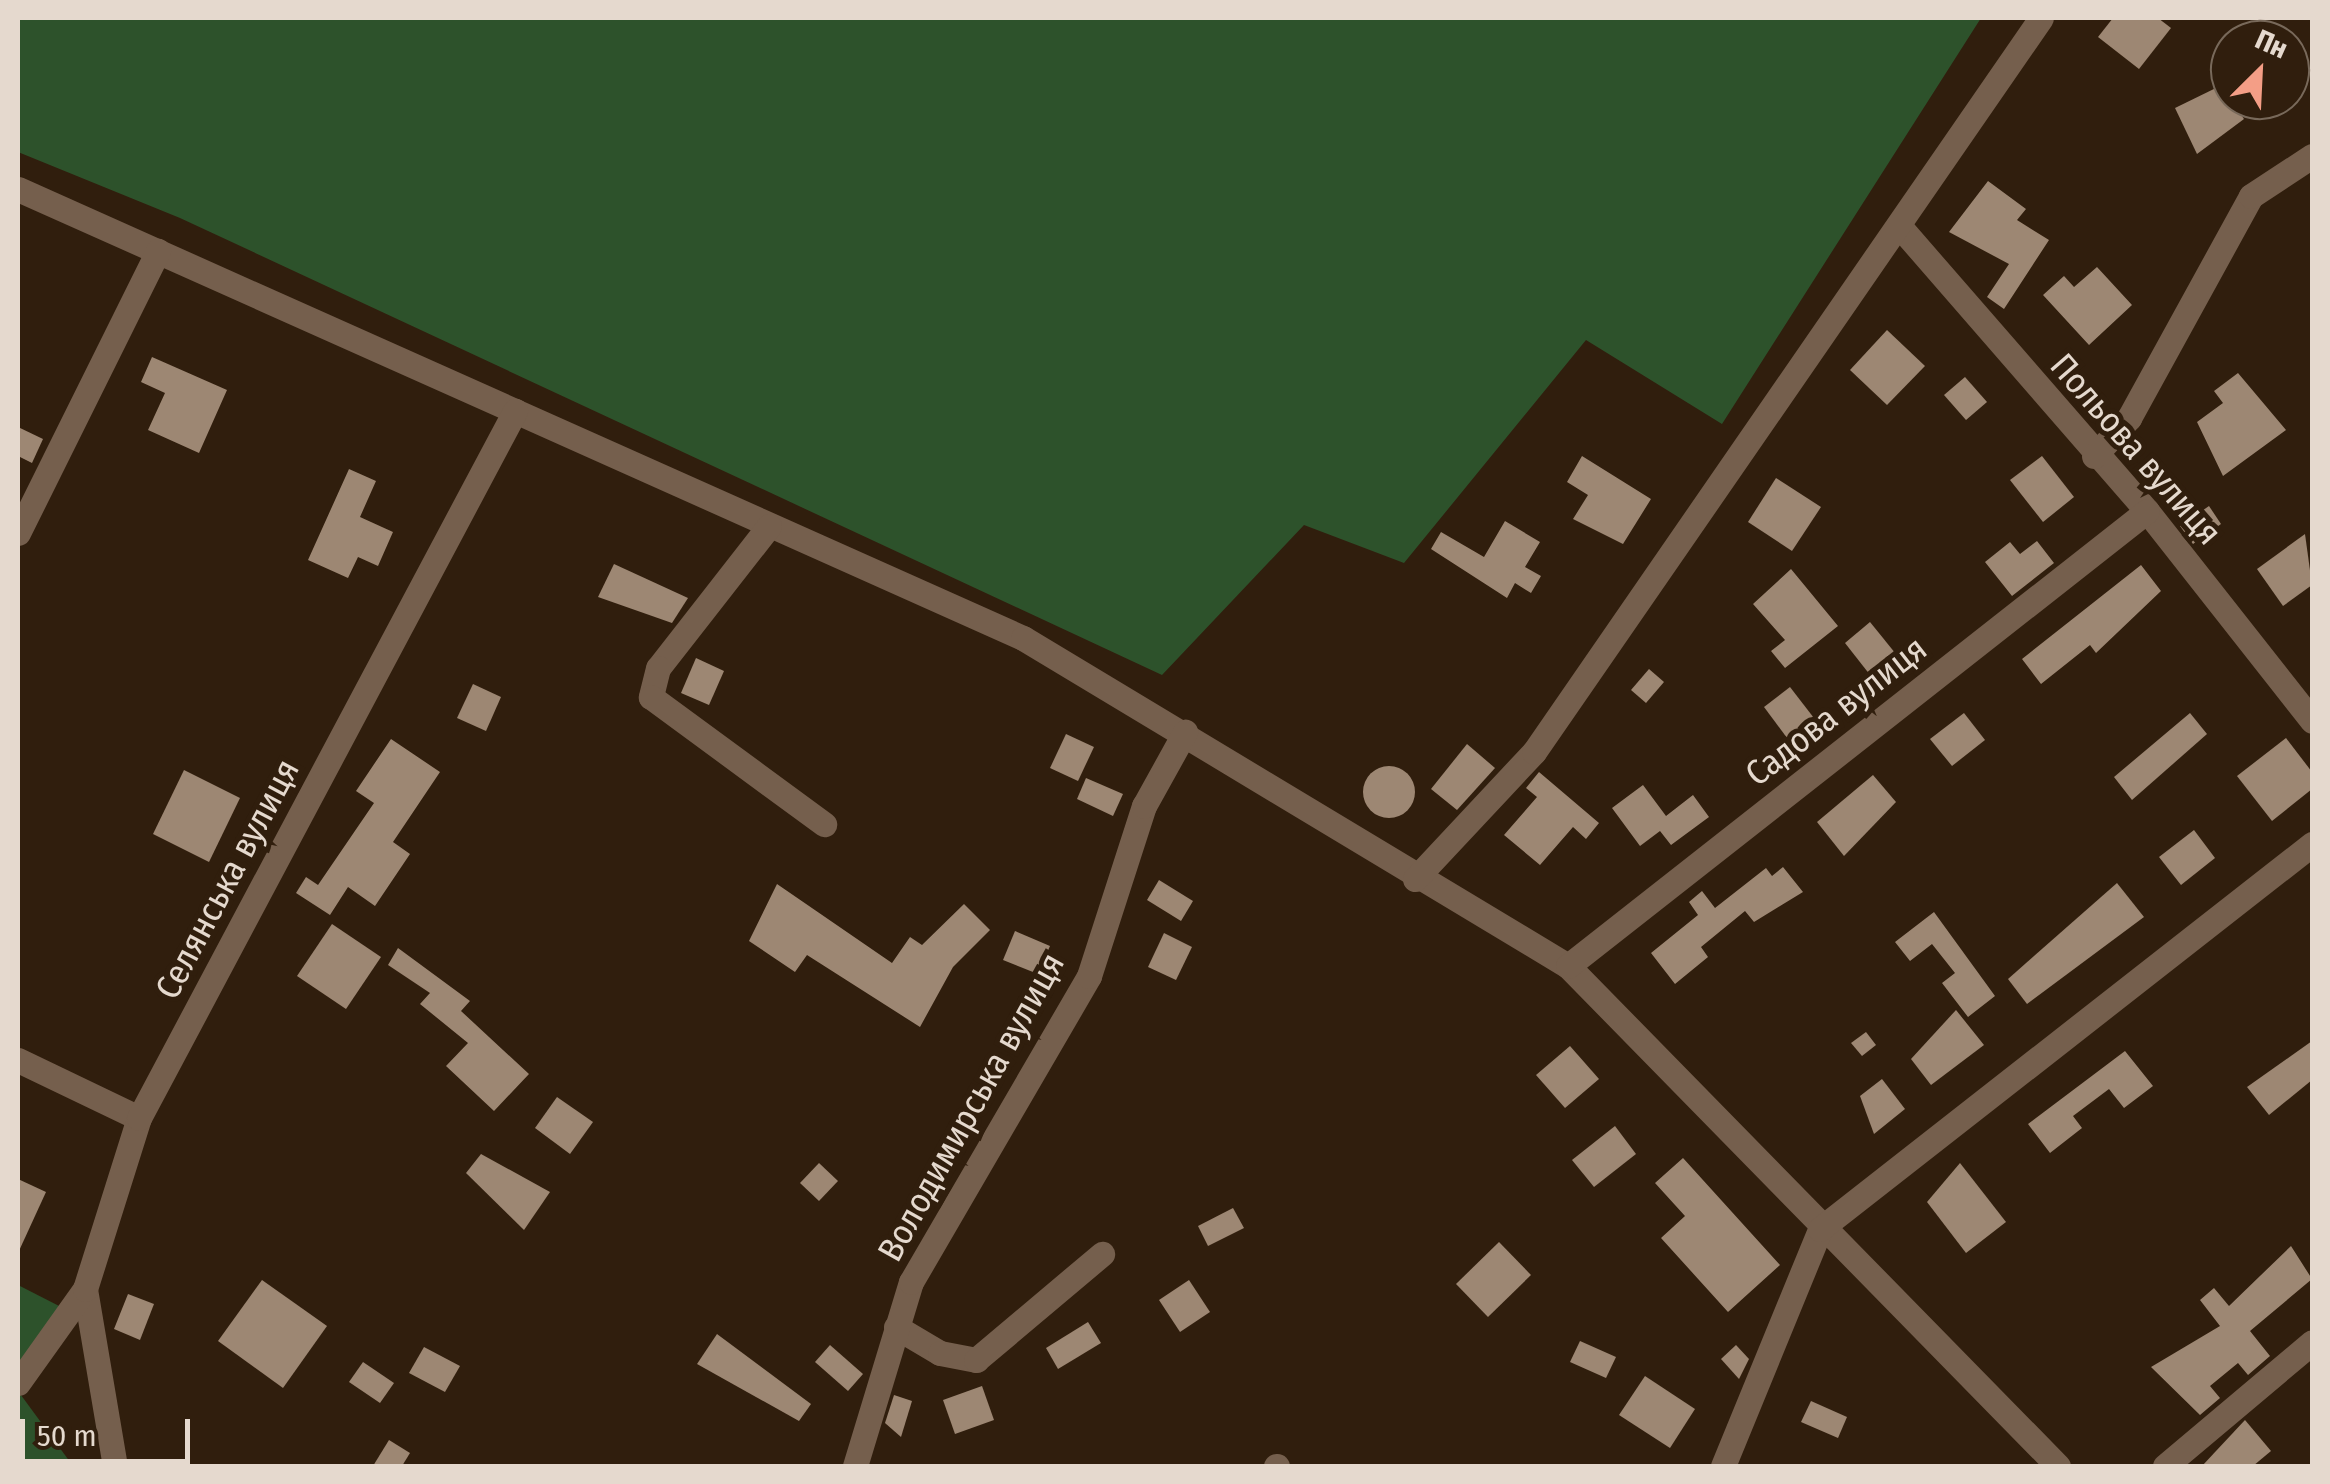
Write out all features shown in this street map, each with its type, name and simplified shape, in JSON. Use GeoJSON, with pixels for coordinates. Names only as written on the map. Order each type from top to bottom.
{"type":"FeatureCollection","features":[{"type":"Feature","properties":{"kind":"street"},"geometry":{"type":"LineString","coordinates":[[1414,879],[1534,752],[1901,228],[2041,18]]}},
{"type":"Feature","properties":{"kind":"street"},"geometry":{"type":"LineString","coordinates":[[2094,456],[2129,418],[2251,196],[2312,156]]}},
{"type":"Feature","properties":{"kind":"street"},"geometry":{"type":"LineString","coordinates":[[18,189],[1023,638],[1185,732],[1414,879],[1568,966],[1820,1229],[2058,1466]]}},
{"type":"Feature","properties":{"kind":"street","name":"Польова вулиця"},"geometry":{"type":"LineString","coordinates":[[1901,228],[2094,456],[2148,511],[2312,720]]}},
{"type":"Feature","properties":{"kind":"street"},"geometry":{"type":"LineString","coordinates":[[18,533],[158,251]]}},
{"type":"Feature","properties":{"kind":"street","name":"Селянська вулиця"},"geometry":{"type":"LineString","coordinates":[[18,1384],[85,1289],[139,1118],[515,412]]}},
{"type":"Feature","properties":{"kind":"street","name":"Садова вулиця"},"geometry":{"type":"LineString","coordinates":[[1568,966],[2148,511]]}},
{"type":"Feature","properties":{"kind":"street"},"geometry":{"type":"LineString","coordinates":[[769,526],[658,668],[651,697],[824,824]]}},
{"type":"Feature","properties":{"kind":"street","name":"Володимирська вулиця"},"geometry":{"type":"LineString","coordinates":[[855,1466],[896,1327],[940,1223],[1089,976],[1144,806],[1185,732]]}},
{"type":"Feature","properties":{"kind":"street"},"geometry":{"type":"LineString","coordinates":[[1724,1466],[1820,1229],[2312,844]]}},
{"type":"Feature","properties":{"kind":"street"},"geometry":{"type":"LineString","coordinates":[[18,1060],[139,1118]]}},
{"type":"Feature","properties":{"kind":"street"},"geometry":{"type":"LineString","coordinates":[[896,1327],[940,1354],[976,1360],[1102,1254]]}},
{"type":"Feature","properties":{"kind":"street"},"geometry":{"type":"LineString","coordinates":[[85,1289],[115,1466]]}},
{"type":"Feature","properties":{"kind":"street"},"geometry":{"type":"LineString","coordinates":[[2165,1466],[2312,1342]]}},
{"type":"Feature","properties":{"kind":"green space"},"geometry":{"type":"Polygon","coordinates":[[[18,18],[1981,18],[1722,424],[1586,340],[1404,563],[1304,525],[1162,675],[180,218],[18,152],[18,18]]]}},
{"type":"Feature","properties":{"kind":"green space"},"geometry":{"type":"Polygon","coordinates":[[[18,1285],[65,1309],[18,1390],[18,1285]]]}},
{"type":"Feature","properties":{"kind":"green space"},"geometry":{"type":"Polygon","coordinates":[[[18,1391],[73,1466],[18,1466],[18,1391]]]}},
{"type":"Feature","properties":{"kind":"building"},"geometry":{"type":"Polygon","coordinates":[[[2113,18],[2158,18],[2171,28],[2139,69],[2098,37],[2113,18]]]}},
{"type":"Feature","properties":{"kind":"building"},"geometry":{"type":"Polygon","coordinates":[[[2210,91],[2210,120],[2243,120],[2197,154],[2175,108],[2210,91]]]}},
{"type":"Feature","properties":{"kind":"building"},"geometry":{"type":"Polygon","coordinates":[[[1988,181],[2026,209],[2017,220],[2049,240],[2004,309],[1987,297],[2009,264],[1949,232],[1988,181]]]}},
{"type":"Feature","properties":{"kind":"building"},"geometry":{"type":"Polygon","coordinates":[[[2097,267],[2132,305],[2089,345],[2043,295],[2064,276],[2074,287],[2097,267]]]}},
{"type":"Feature","properties":{"kind":"building"},"geometry":{"type":"Polygon","coordinates":[[[1887,330],[1925,366],[1887,405],[1850,370],[1887,330]]]}},
{"type":"Feature","properties":{"kind":"building"},"geometry":{"type":"Polygon","coordinates":[[[152,357],[227,390],[199,453],[148,430],[165,393],[141,382],[152,357]]]}},
{"type":"Feature","properties":{"kind":"building"},"geometry":{"type":"Polygon","coordinates":[[[2238,373],[2286,430],[2223,476],[2197,422],[2223,403],[2214,391],[2238,373]]]}},
{"type":"Feature","properties":{"kind":"building"},"geometry":{"type":"Polygon","coordinates":[[[1965,377],[1987,402],[1966,420],[1944,395],[1965,377]]]}},
{"type":"Feature","properties":{"kind":"building"},"geometry":{"type":"Polygon","coordinates":[[[18,427],[43,439],[32,463],[18,456],[18,427]]]}},
{"type":"Feature","properties":{"kind":"building"},"geometry":{"type":"Polygon","coordinates":[[[1582,456],[1651,499],[1623,544],[1573,519],[1588,495],[1567,482],[1582,456]]]}},
{"type":"Feature","properties":{"kind":"building"},"geometry":{"type":"Polygon","coordinates":[[[2042,456],[2074,497],[2043,522],[2010,480],[2042,456]]]}},
{"type":"Feature","properties":{"kind":"building"},"geometry":{"type":"Polygon","coordinates":[[[349,469],[376,481],[360,517],[393,532],[378,566],[358,557],[348,578],[308,560],[349,469]]]}},
{"type":"Feature","properties":{"kind":"building"},"geometry":{"type":"Polygon","coordinates":[[[1776,478],[1821,507],[1792,551],[1748,522],[1776,478]]]}},
{"type":"Feature","properties":{"kind":"building"},"geometry":{"type":"Polygon","coordinates":[[[2209,506],[2221,524],[2193,544],[2180,526],[2209,506]]]}},
{"type":"Feature","properties":{"kind":"building"},"geometry":{"type":"Polygon","coordinates":[[[1505,521],[1540,542],[1525,567],[1541,576],[1531,593],[1515,583],[1507,598],[1431,549],[1441,532],[1484,557],[1505,521]]]}},
{"type":"Feature","properties":{"kind":"building"},"geometry":{"type":"Polygon","coordinates":[[[2305,534],[2312,585],[2283,606],[2257,569],[2305,534]]]}},
{"type":"Feature","properties":{"kind":"building"},"geometry":{"type":"Polygon","coordinates":[[[2037,541],[2054,563],[2012,596],[1985,562],[2010,542],[2020,554],[2037,541]]]}},
{"type":"Feature","properties":{"kind":"building"},"geometry":{"type":"Polygon","coordinates":[[[614,564],[688,598],[672,623],[598,597],[614,564]]]}},
{"type":"Feature","properties":{"kind":"building"},"geometry":{"type":"Polygon","coordinates":[[[2141,565],[2161,591],[2096,653],[2090,645],[2041,684],[2022,659],[2141,565]]]}},
{"type":"Feature","properties":{"kind":"building"},"geometry":{"type":"Polygon","coordinates":[[[1791,569],[1838,626],[1785,668],[1771,651],[1785,640],[1753,604],[1791,569]]]}},
{"type":"Feature","properties":{"kind":"building"},"geometry":{"type":"Polygon","coordinates":[[[1870,622],[1900,659],[1874,680],[1845,643],[1870,622]]]}},
{"type":"Feature","properties":{"kind":"building"},"geometry":{"type":"Polygon","coordinates":[[[696,658],[724,671],[709,705],[681,693],[696,658]]]}},
{"type":"Feature","properties":{"kind":"building"},"geometry":{"type":"Polygon","coordinates":[[[1649,669],[1664,682],[1646,703],[1631,690],[1649,669]]]}},
{"type":"Feature","properties":{"kind":"building"},"geometry":{"type":"Polygon","coordinates":[[[473,684],[501,697],[486,731],[457,718],[473,684]]]}},
{"type":"Feature","properties":{"kind":"building"},"geometry":{"type":"Polygon","coordinates":[[[1790,687],[1817,722],[1790,742],[1764,707],[1790,687]]]}},
{"type":"Feature","properties":{"kind":"building"},"geometry":{"type":"Polygon","coordinates":[[[1964,713],[1985,740],[1952,766],[1930,739],[1964,713]]]}},
{"type":"Feature","properties":{"kind":"building"},"geometry":{"type":"Polygon","coordinates":[[[2190,713],[2207,734],[2132,800],[2114,777],[2190,713]]]}},
{"type":"Feature","properties":{"kind":"building"},"geometry":{"type":"Polygon","coordinates":[[[1066,734],[1094,747],[1078,781],[1050,768],[1066,734]]]}},
{"type":"Feature","properties":{"kind":"building"},"geometry":{"type":"Polygon","coordinates":[[[2286,738],[2312,772],[2312,789],[2272,821],[2237,776],[2286,738]]]}},
{"type":"Feature","properties":{"kind":"building"},"geometry":{"type":"Polygon","coordinates":[[[391,739],[440,772],[393,842],[410,854],[375,906],[348,887],[330,915],[296,893],[306,877],[318,885],[374,803],[356,791],[391,739]]]}},
{"type":"Feature","properties":{"kind":"building"},"geometry":{"type":"Polygon","coordinates":[[[1467,744],[1495,768],[1457,810],[1431,789],[1467,744]]]}},
{"type":"Feature","properties":{"kind":"building"},"geometry":{"type":"Polygon","coordinates":[[[1389,766],[1408,773],[1415,792],[1408,811],[1389,818],[1370,811],[1363,792],[1370,773],[1389,766]]]}},
{"type":"Feature","properties":{"kind":"building"},"geometry":{"type":"Polygon","coordinates":[[[184,770],[240,798],[209,862],[153,834],[184,770]]]}},
{"type":"Feature","properties":{"kind":"building"},"geometry":{"type":"Polygon","coordinates":[[[1539,772],[1599,823],[1586,839],[1573,827],[1540,865],[1504,835],[1537,797],[1526,788],[1539,772]]]}},
{"type":"Feature","properties":{"kind":"building"},"geometry":{"type":"Polygon","coordinates":[[[1873,775],[1896,802],[1844,856],[1817,822],[1873,775]]]}},
{"type":"Feature","properties":{"kind":"building"},"geometry":{"type":"Polygon","coordinates":[[[1086,778],[1123,794],[1113,816],[1077,799],[1086,778]]]}},
{"type":"Feature","properties":{"kind":"building"},"geometry":{"type":"Polygon","coordinates":[[[1643,785],[1666,816],[1693,795],[1709,817],[1671,845],[1660,831],[1640,846],[1612,808],[1643,785]]]}},
{"type":"Feature","properties":{"kind":"building"},"geometry":{"type":"Polygon","coordinates":[[[2194,830],[2215,858],[2181,885],[2159,857],[2194,830]]]}},
{"type":"Feature","properties":{"kind":"building"},"geometry":{"type":"Polygon","coordinates":[[[1783,867],[1803,892],[1754,922],[1745,911],[1701,947],[1708,957],[1675,984],[1651,953],[1698,915],[1689,902],[1702,891],[1715,908],[1766,868],[1772,876],[1783,867]]]}},
{"type":"Feature","properties":{"kind":"building"},"geometry":{"type":"Polygon","coordinates":[[[1159,880],[1193,901],[1181,921],[1147,900],[1159,880]]]}},
{"type":"Feature","properties":{"kind":"building"},"geometry":{"type":"Polygon","coordinates":[[[2117,883],[2144,917],[2027,1004],[2008,979],[2117,883]]]}},
{"type":"Feature","properties":{"kind":"building"},"geometry":{"type":"Polygon","coordinates":[[[777,884],[892,963],[910,937],[922,945],[964,904],[990,930],[953,967],[920,1027],[807,955],[795,972],[749,941],[777,884]]]}},
{"type":"Feature","properties":{"kind":"building"},"geometry":{"type":"Polygon","coordinates":[[[1934,912],[1995,996],[1968,1017],[1942,983],[1955,973],[1932,944],[1910,961],[1895,942],[1934,912]]]}},
{"type":"Feature","properties":{"kind":"building"},"geometry":{"type":"Polygon","coordinates":[[[332,924],[381,957],[346,1009],[297,976],[332,924]]]}},
{"type":"Feature","properties":{"kind":"building"},"geometry":{"type":"Polygon","coordinates":[[[1015,931],[1050,946],[1038,974],[1003,960],[1015,931]]]}},
{"type":"Feature","properties":{"kind":"building"},"geometry":{"type":"Polygon","coordinates":[[[1164,933],[1192,947],[1176,980],[1148,967],[1164,933]]]}},
{"type":"Feature","properties":{"kind":"building"},"geometry":{"type":"Polygon","coordinates":[[[398,948],[470,1001],[461,1011],[529,1074],[494,1111],[446,1066],[468,1043],[420,1004],[430,993],[388,965],[398,948]]]}},
{"type":"Feature","properties":{"kind":"building"},"geometry":{"type":"Polygon","coordinates":[[[1956,1010],[1984,1045],[1931,1085],[1911,1059],[1956,1010]]]}},
{"type":"Feature","properties":{"kind":"building"},"geometry":{"type":"Polygon","coordinates":[[[1866,1032],[1876,1045],[1862,1056],[1851,1043],[1866,1032]]]}},
{"type":"Feature","properties":{"kind":"building"},"geometry":{"type":"Polygon","coordinates":[[[2312,1041],[2312,1080],[2269,1115],[2247,1087],[2312,1041]]]}},
{"type":"Feature","properties":{"kind":"building"},"geometry":{"type":"Polygon","coordinates":[[[1570,1046],[1599,1079],[1565,1108],[1536,1075],[1570,1046]]]}},
{"type":"Feature","properties":{"kind":"building"},"geometry":{"type":"Polygon","coordinates":[[[2125,1051],[2153,1086],[2124,1108],[2109,1089],[2073,1116],[2082,1128],[2050,1153],[2028,1124],[2125,1051]]]}},
{"type":"Feature","properties":{"kind":"building"},"geometry":{"type":"Polygon","coordinates":[[[1882,1079],[1905,1109],[1874,1134],[1860,1096],[1882,1079]]]}},
{"type":"Feature","properties":{"kind":"building"},"geometry":{"type":"Polygon","coordinates":[[[557,1097],[593,1122],[570,1154],[535,1128],[557,1097]]]}},
{"type":"Feature","properties":{"kind":"building"},"geometry":{"type":"Polygon","coordinates":[[[1615,1126],[1636,1154],[1594,1187],[1572,1160],[1615,1126]]]}},
{"type":"Feature","properties":{"kind":"building"},"geometry":{"type":"Polygon","coordinates":[[[481,1154],[550,1192],[524,1230],[466,1173],[481,1154]]]}},
{"type":"Feature","properties":{"kind":"building"},"geometry":{"type":"Polygon","coordinates":[[[1683,1158],[1780,1265],[1728,1312],[1661,1238],[1685,1216],[1655,1183],[1683,1158]]]}},
{"type":"Feature","properties":{"kind":"building"},"geometry":{"type":"Polygon","coordinates":[[[819,1163],[838,1181],[819,1201],[800,1183],[819,1163]]]}},
{"type":"Feature","properties":{"kind":"building"},"geometry":{"type":"Polygon","coordinates":[[[1960,1163],[2006,1222],[1966,1253],[1927,1202],[1960,1163]]]}},
{"type":"Feature","properties":{"kind":"building"},"geometry":{"type":"Polygon","coordinates":[[[18,1179],[46,1192],[18,1253],[18,1179]]]}},
{"type":"Feature","properties":{"kind":"building"},"geometry":{"type":"Polygon","coordinates":[[[1233,1208],[1244,1228],[1208,1246],[1198,1226],[1233,1208]]]}},
{"type":"Feature","properties":{"kind":"building"},"geometry":{"type":"Polygon","coordinates":[[[1499,1242],[1531,1275],[1488,1317],[1456,1284],[1499,1242]]]}},
{"type":"Feature","properties":{"kind":"building"},"geometry":{"type":"Polygon","coordinates":[[[2291,1246],[2312,1279],[2250,1331],[2270,1356],[2248,1375],[2238,1363],[2210,1386],[2220,1398],[2200,1415],[2151,1367],[2220,1326],[2200,1300],[2214,1288],[2229,1306],[2291,1246]]]}},
{"type":"Feature","properties":{"kind":"building"},"geometry":{"type":"Polygon","coordinates":[[[262,1280],[327,1326],[283,1388],[218,1341],[262,1280]]]}},
{"type":"Feature","properties":{"kind":"building"},"geometry":{"type":"Polygon","coordinates":[[[1189,1280],[1210,1312],[1180,1332],[1159,1300],[1189,1280]]]}},
{"type":"Feature","properties":{"kind":"building"},"geometry":{"type":"Polygon","coordinates":[[[128,1294],[154,1304],[140,1340],[114,1329],[128,1294]]]}},
{"type":"Feature","properties":{"kind":"building"},"geometry":{"type":"Polygon","coordinates":[[[1088,1322],[1101,1343],[1058,1369],[1046,1348],[1088,1322]]]}},
{"type":"Feature","properties":{"kind":"building"},"geometry":{"type":"Polygon","coordinates":[[[717,1334],[811,1404],[799,1421],[697,1364],[717,1334]]]}},
{"type":"Feature","properties":{"kind":"building"},"geometry":{"type":"Polygon","coordinates":[[[1580,1341],[1616,1357],[1606,1378],[1570,1362],[1580,1341]]]}},
{"type":"Feature","properties":{"kind":"building"},"geometry":{"type":"Polygon","coordinates":[[[830,1345],[863,1374],[848,1391],[815,1362],[830,1345]]]}},
{"type":"Feature","properties":{"kind":"building"},"geometry":{"type":"Polygon","coordinates":[[[1736,1345],[1749,1359],[1739,1379],[1721,1359],[1736,1345]]]}},
{"type":"Feature","properties":{"kind":"building"},"geometry":{"type":"Polygon","coordinates":[[[424,1347],[460,1366],[445,1392],[409,1373],[424,1347]]]}},
{"type":"Feature","properties":{"kind":"building"},"geometry":{"type":"Polygon","coordinates":[[[363,1362],[394,1383],[380,1403],[349,1382],[363,1362]]]}},
{"type":"Feature","properties":{"kind":"building"},"geometry":{"type":"Polygon","coordinates":[[[1645,1376],[1695,1409],[1670,1448],[1619,1415],[1645,1376]]]}},
{"type":"Feature","properties":{"kind":"building"},"geometry":{"type":"Polygon","coordinates":[[[982,1386],[994,1420],[955,1434],[943,1400],[982,1386]]]}},
{"type":"Feature","properties":{"kind":"building"},"geometry":{"type":"Polygon","coordinates":[[[894,1395],[912,1401],[901,1437],[885,1423],[894,1395]]]}},
{"type":"Feature","properties":{"kind":"building"},"geometry":{"type":"Polygon","coordinates":[[[1811,1401],[1847,1417],[1838,1438],[1801,1422],[1811,1401]]]}},
{"type":"Feature","properties":{"kind":"building"},"geometry":{"type":"Polygon","coordinates":[[[2245,1420],[2271,1451],[2253,1466],[2202,1466],[2245,1420]]]}},
{"type":"Feature","properties":{"kind":"building"},"geometry":{"type":"Polygon","coordinates":[[[389,1440],[410,1453],[402,1466],[373,1466],[389,1440]]]}}]}
